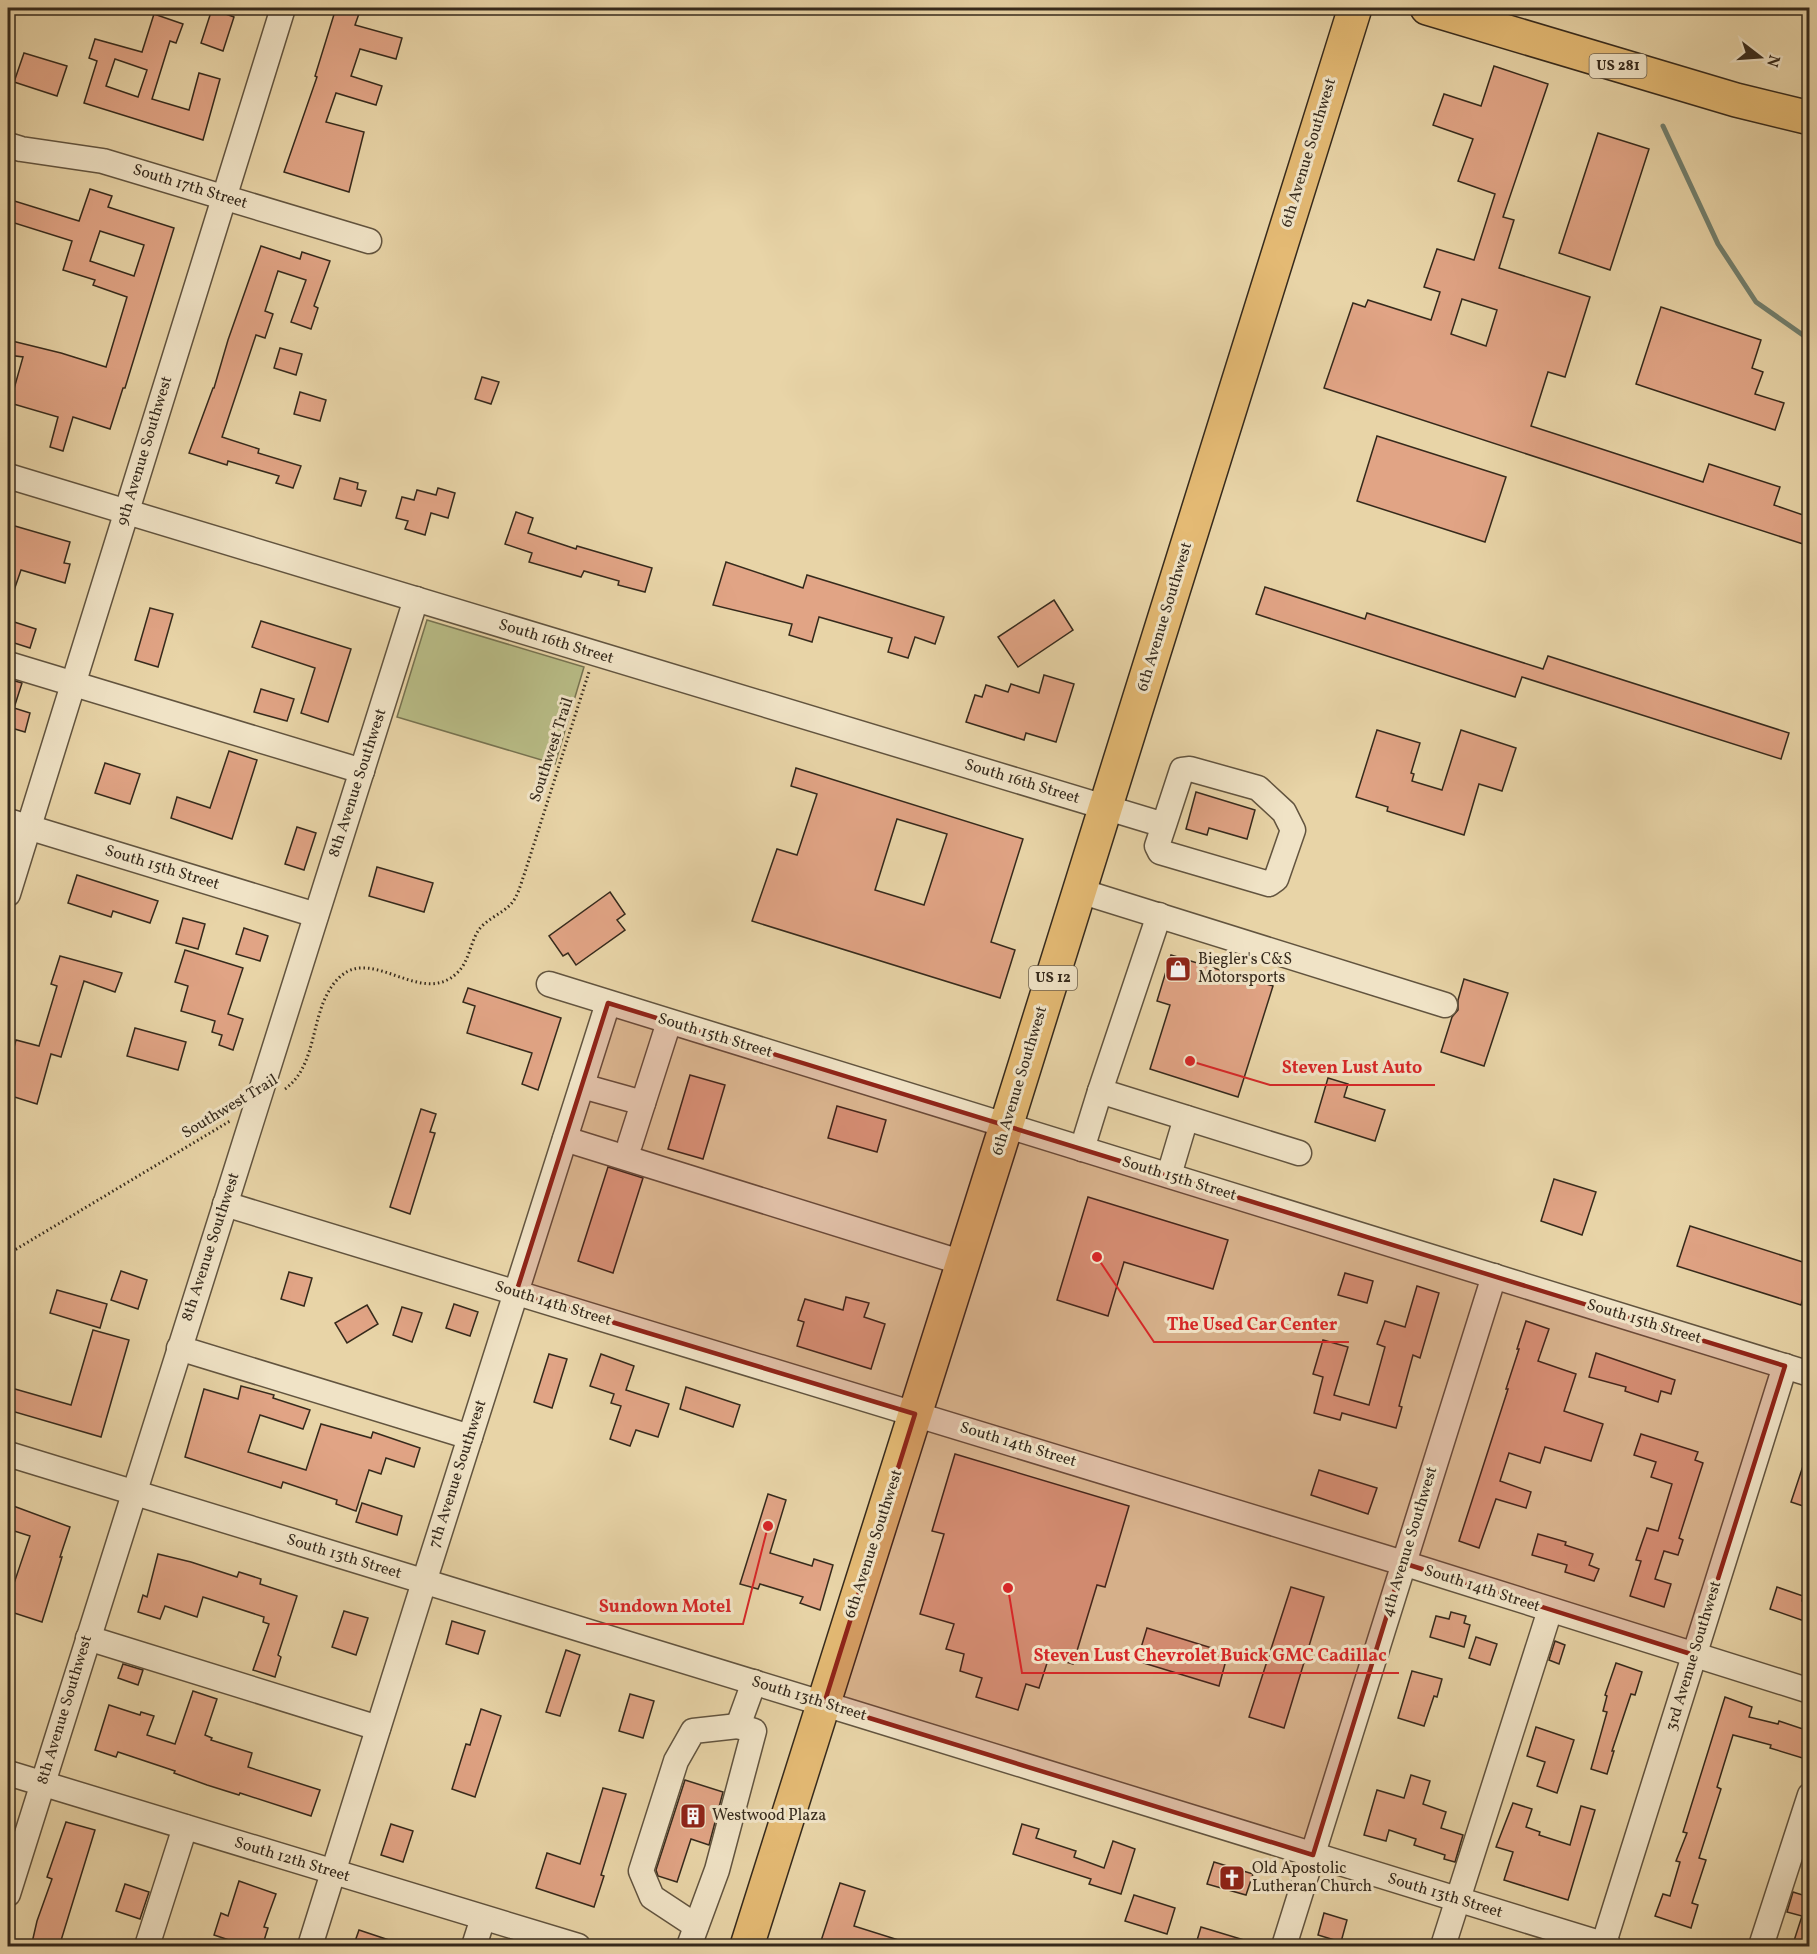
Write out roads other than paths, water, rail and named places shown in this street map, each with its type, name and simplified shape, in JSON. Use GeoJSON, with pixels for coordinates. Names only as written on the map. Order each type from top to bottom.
{"type":"FeatureCollection","features":[{"type":"Feature","properties":{"kind":"highway","name":"6th Avenue Southwest"},"geometry":{"type":"LineString","coordinates":[[747,1947],[1355,8]]}},
{"type":"Feature","properties":{"kind":"highway","name":"US 281"},"geometry":{"type":"LineString","coordinates":[[1427,8],[1736,100],[1809,118]]}},
{"type":"Feature","properties":{"kind":"street","name":"9th Avenue Southwest"},"geometry":{"type":"LineString","coordinates":[[8,894],[18,824],[73,684],[283,8]]}},
{"type":"Feature","properties":{"kind":"street","name":"South 17th Street"},"geometry":{"type":"LineString","coordinates":[[8,145],[103,161],[369,241]]}},
{"type":"Feature","properties":{"kind":"street","name":"South 16th Street"},"geometry":{"type":"LineString","coordinates":[[8,476],[1164,825]]}},
{"type":"Feature","properties":{"kind":"street","name":"8th Avenue Southwest"},"geometry":{"type":"LineString","coordinates":[[8,1894],[416,599]]}},
{"type":"Feature","properties":{"kind":"street"},"geometry":{"type":"LineString","coordinates":[[8,664],[362,771]]}},
{"type":"Feature","properties":{"kind":"street"},"geometry":{"type":"LineString","coordinates":[[1190,769],[1258,789],[1284,812],[1293,830],[1276,879],[1269,884],[1161,852],[1157,846],[1164,825],[1182,770],[1190,769]]}},
{"type":"Feature","properties":{"kind":"street","name":"South 15th Street"},"geometry":{"type":"LineString","coordinates":[[18,824],[316,915]]}},
{"type":"Feature","properties":{"kind":"street"},"geometry":{"type":"LineString","coordinates":[[1080,891],[1445,1005]]}},
{"type":"Feature","properties":{"kind":"street"},"geometry":{"type":"LineString","coordinates":[[1082,1149],[1159,915]]}},
{"type":"Feature","properties":{"kind":"street","name":"South 15th Street"},"geometry":{"type":"LineString","coordinates":[[549,984],[1809,1374]]}},
{"type":"Feature","properties":{"kind":"street","name":"7th Avenue Southwest"},"geometry":{"type":"LineString","coordinates":[[310,1947],[608,1003]]}},
{"type":"Feature","properties":{"kind":"street"},"geometry":{"type":"LineString","coordinates":[[630,1144],[669,1022]]}},
{"type":"Feature","properties":{"kind":"street"},"geometry":{"type":"LineString","coordinates":[[582,1086],[643,1103]]}},
{"type":"Feature","properties":{"kind":"street"},"geometry":{"type":"LineString","coordinates":[[1100,1091],[1299,1153]]}},
{"type":"Feature","properties":{"kind":"street"},"geometry":{"type":"LineString","coordinates":[[1169,1175],[1186,1118]]}},
{"type":"Feature","properties":{"kind":"street"},"geometry":{"type":"LineString","coordinates":[[565,1139],[963,1263]]}},
{"type":"Feature","properties":{"kind":"street","name":"South 14th Street"},"geometry":{"type":"LineString","coordinates":[[225,1204],[1403,1563],[1809,1691]]}},
{"type":"Feature","properties":{"kind":"street","name":"4th Avenue Southwest"},"geometry":{"type":"LineString","coordinates":[[1284,1947],[1494,1276]]}},
{"type":"Feature","properties":{"kind":"street"},"geometry":{"type":"LineString","coordinates":[[179,1348],[470,1437]]}},
{"type":"Feature","properties":{"kind":"street","name":"3rd Avenue Southwest"},"geometry":{"type":"LineString","coordinates":[[1605,1946],[1785,1366]]}},
{"type":"Feature","properties":{"kind":"street","name":"South 13th Street"},"geometry":{"type":"LineString","coordinates":[[8,1454],[1605,1946]]}},
{"type":"Feature","properties":{"kind":"street"},"geometry":{"type":"LineString","coordinates":[[1443,1947],[1550,1610]]}},
{"type":"Feature","properties":{"kind":"street"},"geometry":{"type":"LineString","coordinates":[[88,1638],[378,1728]]}},
{"type":"Feature","properties":{"kind":"street"},"geometry":{"type":"LineString","coordinates":[[738,1726],[754,1682]]}},
{"type":"Feature","properties":{"kind":"street"},"geometry":{"type":"LineString","coordinates":[[738,1726],[754,1731],[717,1870],[693,1936],[652,1897],[641,1870],[676,1761],[693,1731],[738,1726]]}},
{"type":"Feature","properties":{"kind":"street","name":"South 12th Street"},"geometry":{"type":"LineString","coordinates":[[8,1773],[578,1947]]}},
{"type":"Feature","properties":{"kind":"street"},"geometry":{"type":"LineString","coordinates":[[1761,1947],[1809,1795]]}},
{"type":"Feature","properties":{"kind":"street"},"geometry":{"type":"LineString","coordinates":[[147,1947],[185,1827]]}},
{"type":"Feature","properties":{"kind":"street"},"geometry":{"type":"LineString","coordinates":[[474,1947],[483,1918]]}},
{"type":"Feature","properties":{"kind":"waterway"},"geometry":{"type":"LineString","coordinates":[[1663,126],[1718,244],[1756,302],[1810,340]]}},
{"type":"Feature","properties":{"kind":"place","name":"Biegler's C&S Motorsports"},"geometry":{"type":"Point","coordinates":[1178,969]}},
{"type":"Feature","properties":{"kind":"place","name":"Steven Lust Auto"},"geometry":{"type":"Point","coordinates":[1190,1061]}},
{"type":"Feature","properties":{"kind":"place","name":"The Used Car Center"},"geometry":{"type":"Point","coordinates":[1097,1257]}},
{"type":"Feature","properties":{"kind":"place","name":"Sundown Motel"},"geometry":{"type":"Point","coordinates":[768,1526]}},
{"type":"Feature","properties":{"kind":"place","name":"Steven Lust Chevrolet Buick GMC Cadillac"},"geometry":{"type":"Point","coordinates":[1008,1588]}},
{"type":"Feature","properties":{"kind":"place","name":"Westwood Plaza"},"geometry":{"type":"Point","coordinates":[693,1816]}},
{"type":"Feature","properties":{"kind":"place","name":"Old Apostolic Lutheran Church"},"geometry":{"type":"Point","coordinates":[1232,1878]}}]}
